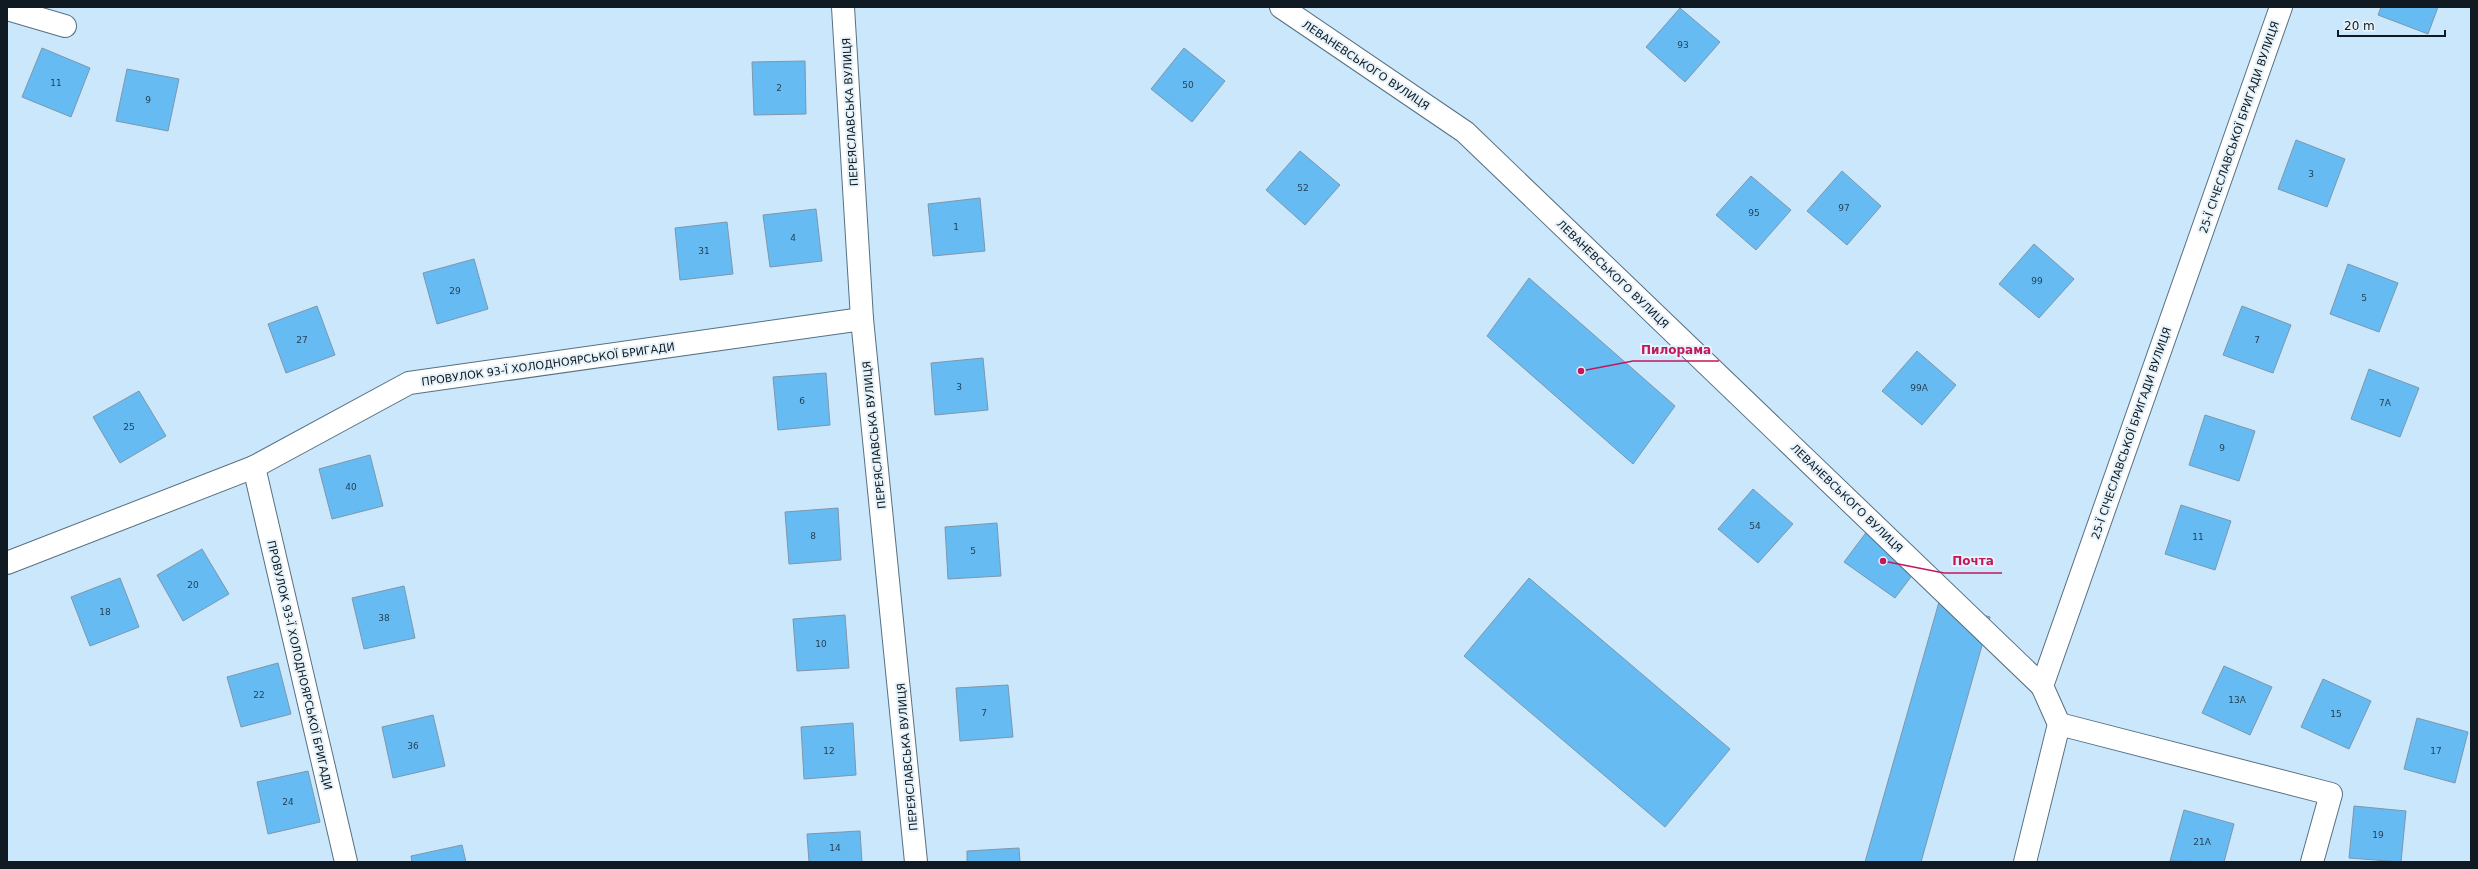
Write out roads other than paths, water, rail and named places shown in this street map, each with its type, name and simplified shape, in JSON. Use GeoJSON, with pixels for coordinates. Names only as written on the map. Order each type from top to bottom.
{"type":"FeatureCollection","features":[{"type":"Feature","properties":{"kind":"street","name":"ПЕРЕЯСЛАВСЬКА ВУЛИЦЯ"},"geometry":{"type":"LineString","coordinates":[[843,7],[862,319],[916,862]]}},
{"type":"Feature","properties":{"kind":"street","name":"ЛЕВАНЕВСЬКОГО ВУЛИЦЯ"},"geometry":{"type":"LineString","coordinates":[[1281,7],[1466,132],[2042,686]]}},
{"type":"Feature","properties":{"kind":"street","name":"25-Ї СІЧЕСЛАВСЬКОЇ БРИГАДИ ВУЛИЦЯ"},"geometry":{"type":"LineString","coordinates":[[2042,686],[2281,7]]}},
{"type":"Feature","properties":{"kind":"street"},"geometry":{"type":"LineString","coordinates":[[7,9],[65,26]]}},
{"type":"Feature","properties":{"kind":"street","name":"ПРОВУЛОК 93-Ї ХОЛОДНОЯРСЬКОЇ БРИГАДИ"},"geometry":{"type":"LineString","coordinates":[[7,563],[254,467],[409,383],[862,319]]}},
{"type":"Feature","properties":{"kind":"street","name":"ПРОВУЛОК 93-Ї ХОЛОДНОЯРСЬКОЇ БРИГАДИ"},"geometry":{"type":"LineString","coordinates":[[254,467],[346,862]]}},
{"type":"Feature","properties":{"kind":"street"},"geometry":{"type":"LineString","coordinates":[[2025,862],[2059,724],[2042,686]]}},
{"type":"Feature","properties":{"kind":"street"},"geometry":{"type":"LineString","coordinates":[[2059,724],[2331,794],[2312,862]]}},
{"type":"Feature","properties":{"kind":"place","name":"Пилорама"},"geometry":{"type":"Point","coordinates":[1581,371]}},
{"type":"Feature","properties":{"kind":"place","name":"Почта"},"geometry":{"type":"Point","coordinates":[1883,561]}}]}
